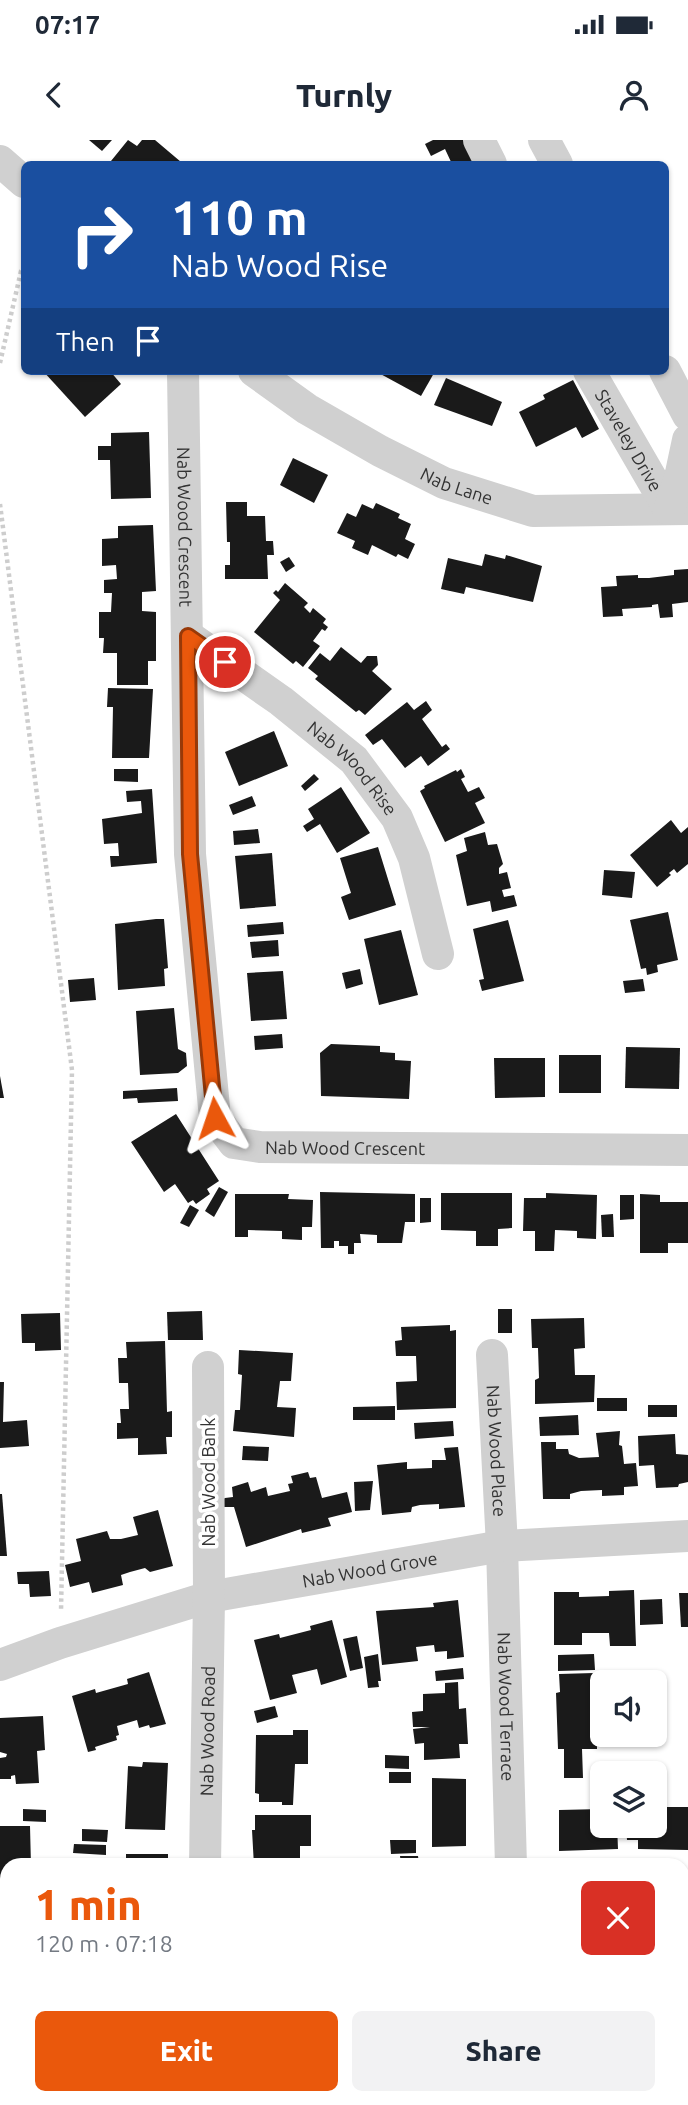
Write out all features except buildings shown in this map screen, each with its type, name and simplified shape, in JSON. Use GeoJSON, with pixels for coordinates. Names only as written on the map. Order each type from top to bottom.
{"type":"FeatureCollection","features":[{"type":"Feature","properties":{"kind":"street"},"geometry":{"type":"LineString","coordinates":[[479,140],[490,161]]}},
{"type":"Feature","properties":{"kind":"street"},"geometry":{"type":"LineString","coordinates":[[544,140],[555,161]]}},
{"type":"Feature","properties":{"kind":"street"},"geometry":{"type":"LineString","coordinates":[[0,162],[21,180]]}},
{"type":"Feature","properties":{"kind":"street","name":"Nab Wood Crescent"},"geometry":{"type":"LineString","coordinates":[[183,375],[190,854],[215,1118],[234,1143],[260,1147],[688,1150]]}},
{"type":"Feature","properties":{"kind":"street","name":"Nab Lane"},"geometry":{"type":"LineString","coordinates":[[260,375],[307,409],[380,451],[444,483],[533,511],[678,509]]}},
{"type":"Feature","properties":{"kind":"street","name":"Staveley Drive"},"geometry":{"type":"LineString","coordinates":[[592,375],[678,509]]}},
{"type":"Feature","properties":{"kind":"street"},"geometry":{"type":"LineString","coordinates":[[667,375],[688,415]]}},
{"type":"Feature","properties":{"kind":"street"},"geometry":{"type":"LineString","coordinates":[[678,509],[681,473],[688,440]]}},
{"type":"Feature","properties":{"kind":"street","name":"Nab Wood Rise"},"geometry":{"type":"LineString","coordinates":[[188,636],[281,701],[354,760],[397,818],[414,858],[438,954]]}},
{"type":"Feature","properties":{"kind":"street","name":"Nab Wood Place"},"geometry":{"type":"LineString","coordinates":[[492,1355],[502,1546]]}},
{"type":"Feature","properties":{"kind":"street","name":"Nab Wood Bank"},"geometry":{"type":"LineString","coordinates":[[208,1367],[209,1597]]}},
{"type":"Feature","properties":{"kind":"street","name":"Nab Wood Grove"},"geometry":{"type":"LineString","coordinates":[[0,1665],[60,1643],[209,1597],[502,1546],[688,1536]]}},
{"type":"Feature","properties":{"kind":"street","name":"Nab Wood Terrace"},"geometry":{"type":"LineString","coordinates":[[502,1546],[511,1858]]}},
{"type":"Feature","properties":{"kind":"street","name":"Nab Wood Road"},"geometry":{"type":"LineString","coordinates":[[205,1858],[209,1597]]}},
{"type":"Feature","properties":{"kind":"path"},"geometry":{"type":"LineString","coordinates":[[0,363],[21,275]]}},
{"type":"Feature","properties":{"kind":"path"},"geometry":{"type":"LineString","coordinates":[[0,504],[72,1070],[60,1643]]}},
{"type":"Feature","properties":{"kind":"route"},"geometry":{"type":"LineString","coordinates":[[215,1118],[190,854],[188,636],[225,662]]}}]}
